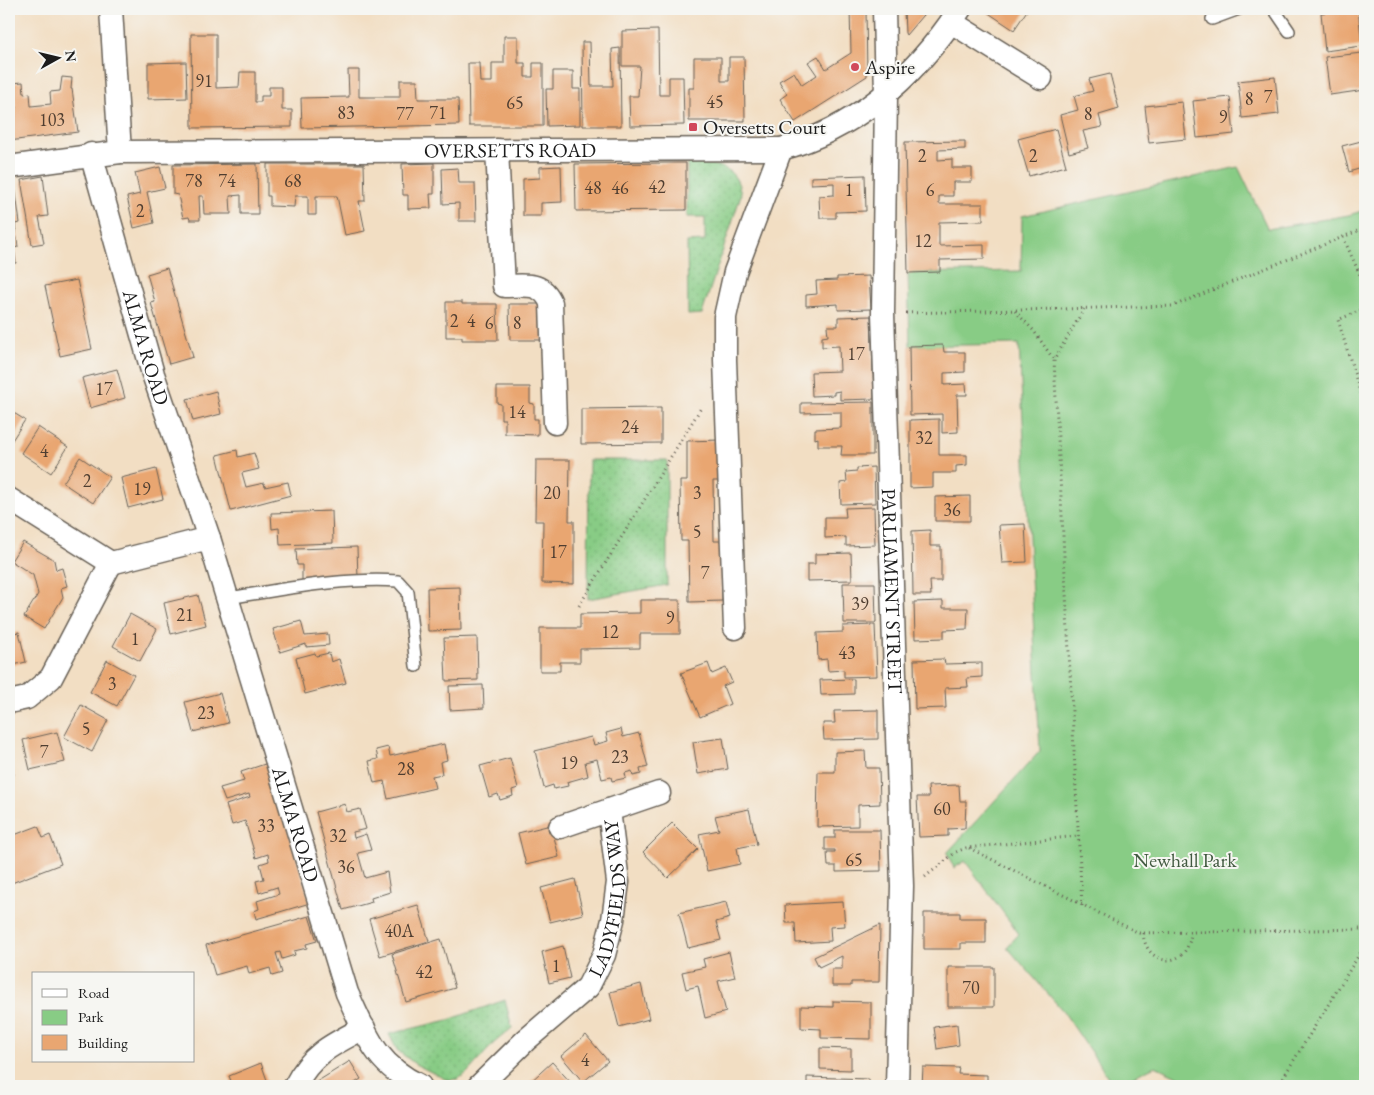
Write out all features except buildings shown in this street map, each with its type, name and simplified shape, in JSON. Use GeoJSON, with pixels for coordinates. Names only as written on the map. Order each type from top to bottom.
{"type":"FeatureCollection","features":[{"type":"Feature","properties":{"kind":"street"},"geometry":{"type":"LineString","coordinates":[[111,9],[120,152]]}},
{"type":"Feature","properties":{"kind":"street","name":"PARLIAMENT STREET"},"geometry":{"type":"LineString","coordinates":[[884,9],[886,96],[883,313],[902,886],[897,1086]]}},
{"type":"Feature","properties":{"kind":"street"},"geometry":{"type":"LineString","coordinates":[[955,15],[1041,78]]}},
{"type":"Feature","properties":{"kind":"street","name":"OVERSETTS ROAD"},"geometry":{"type":"LineString","coordinates":[[9,167],[91,154],[120,152],[781,149],[803,143],[827,132],[886,96],[905,79],[955,15]]}},
{"type":"Feature","properties":{"kind":"street"},"geometry":{"type":"LineString","coordinates":[[735,628],[725,317],[735,272],[781,149]]}},
{"type":"Feature","properties":{"kind":"street"},"geometry":{"type":"LineString","coordinates":[[497,150],[504,286],[536,286],[547,292],[551,303],[555,423]]}},
{"type":"Feature","properties":{"kind":"street","name":"ALMA ROAD"},"geometry":{"type":"LineString","coordinates":[[91,154],[153,374],[209,538],[346,993],[373,1049],[387,1066],[420,1086]]}},
{"type":"Feature","properties":{"kind":"street"},"geometry":{"type":"LineString","coordinates":[[9,499],[112,563],[209,538]]}},
{"type":"Feature","properties":{"kind":"street"},"geometry":{"type":"LineString","coordinates":[[9,702],[27,698],[51,678],[112,563]]}},
{"type":"Feature","properties":{"kind":"street","name":"LADYFIELDS WAY"},"geometry":{"type":"LineString","coordinates":[[560,826],[658,793]]}},
{"type":"Feature","properties":{"kind":"street","name":"LADYFIELDS WAY"},"geometry":{"type":"LineString","coordinates":[[479,1086],[526,1040],[588,987],[604,955],[618,882],[609,810]]}},
{"type":"Feature","properties":{"kind":"street"},"geometry":{"type":"LineString","coordinates":[[296,1086],[304,1069],[327,1047],[364,1028]]}},
{"type":"Feature","properties":{"kind":"lane"},"geometry":{"type":"LineString","coordinates":[[1212,19],[1239,9]]}},
{"type":"Feature","properties":{"kind":"lane"},"geometry":{"type":"LineString","coordinates":[[1274,9],[1289,31]]}},
{"type":"Feature","properties":{"kind":"lane"},"geometry":{"type":"LineString","coordinates":[[227,598],[312,586],[383,580],[398,581],[408,592],[416,666]]}},
{"type":"Feature","properties":{"kind":"path"},"geometry":{"type":"LineString","coordinates":[[883,313],[1173,306],[1365,228]]}},
{"type":"Feature","properties":{"kind":"path"},"geometry":{"type":"LineString","coordinates":[[1343,237],[1365,286]]}},
{"type":"Feature","properties":{"kind":"path"},"geometry":{"type":"LineString","coordinates":[[1365,308],[1338,320],[1365,408]]}},
{"type":"Feature","properties":{"kind":"path"},"geometry":{"type":"LineString","coordinates":[[1054,360],[1084,309]]}},
{"type":"Feature","properties":{"kind":"path"},"geometry":{"type":"LineString","coordinates":[[1014,311],[1034,331],[1054,360],[1082,906]]}},
{"type":"Feature","properties":{"kind":"path"},"geometry":{"type":"LineString","coordinates":[[579,606],[704,403]]}},
{"type":"Feature","properties":{"kind":"path"},"geometry":{"type":"LineString","coordinates":[[902,886],[932,873],[956,852],[970,848],[1078,836]]}},
{"type":"Feature","properties":{"kind":"path"},"geometry":{"type":"LineString","coordinates":[[970,848],[1133,931],[1143,933],[1191,933],[1365,929]]}},
{"type":"Feature","properties":{"kind":"path"},"geometry":{"type":"LineString","coordinates":[[1143,933],[1147,950],[1154,956],[1167,959],[1182,956],[1188,949],[1191,933]]}},
{"type":"Feature","properties":{"kind":"path"},"geometry":{"type":"LineString","coordinates":[[1278,1086],[1365,944]]}},
{"type":"Feature","properties":{"kind":"green space"},"geometry":{"type":"Polygon","coordinates":[[[687,163],[714,165],[729,171],[739,184],[741,195],[702,314],[688,315],[687,242],[705,241],[705,217],[687,217],[687,163]]]}},
{"type":"Feature","properties":{"kind":"green space","name":"Newhall Park"},"geometry":{"type":"Polygon","coordinates":[[[1238,167],[1268,229],[1349,215],[1365,210],[1365,1086],[1191,1086],[1186,1080],[1155,1066],[1114,1086],[1063,1011],[1007,947],[1019,934],[965,861],[954,868],[947,853],[1040,751],[1019,344],[910,346],[908,273],[1021,271],[1022,216],[1238,167]]]}},
{"type":"Feature","properties":{"kind":"green space"},"geometry":{"type":"Polygon","coordinates":[[[589,460],[667,460],[667,585],[588,599],[589,460]]]}},
{"type":"Feature","properties":{"kind":"green space"},"geometry":{"type":"Polygon","coordinates":[[[505,1000],[512,1028],[494,1043],[467,1073],[458,1079],[447,1080],[415,1064],[397,1050],[389,1034],[448,1020],[505,1000]]]}},
{"type":"Feature","properties":{"kind":"place","name":"Aspire"},"geometry":{"type":"Point","coordinates":[855,67]}},
{"type":"Feature","properties":{"kind":"place","name":"Oversetts Court"},"geometry":{"type":"Point","coordinates":[693,127]}}]}
